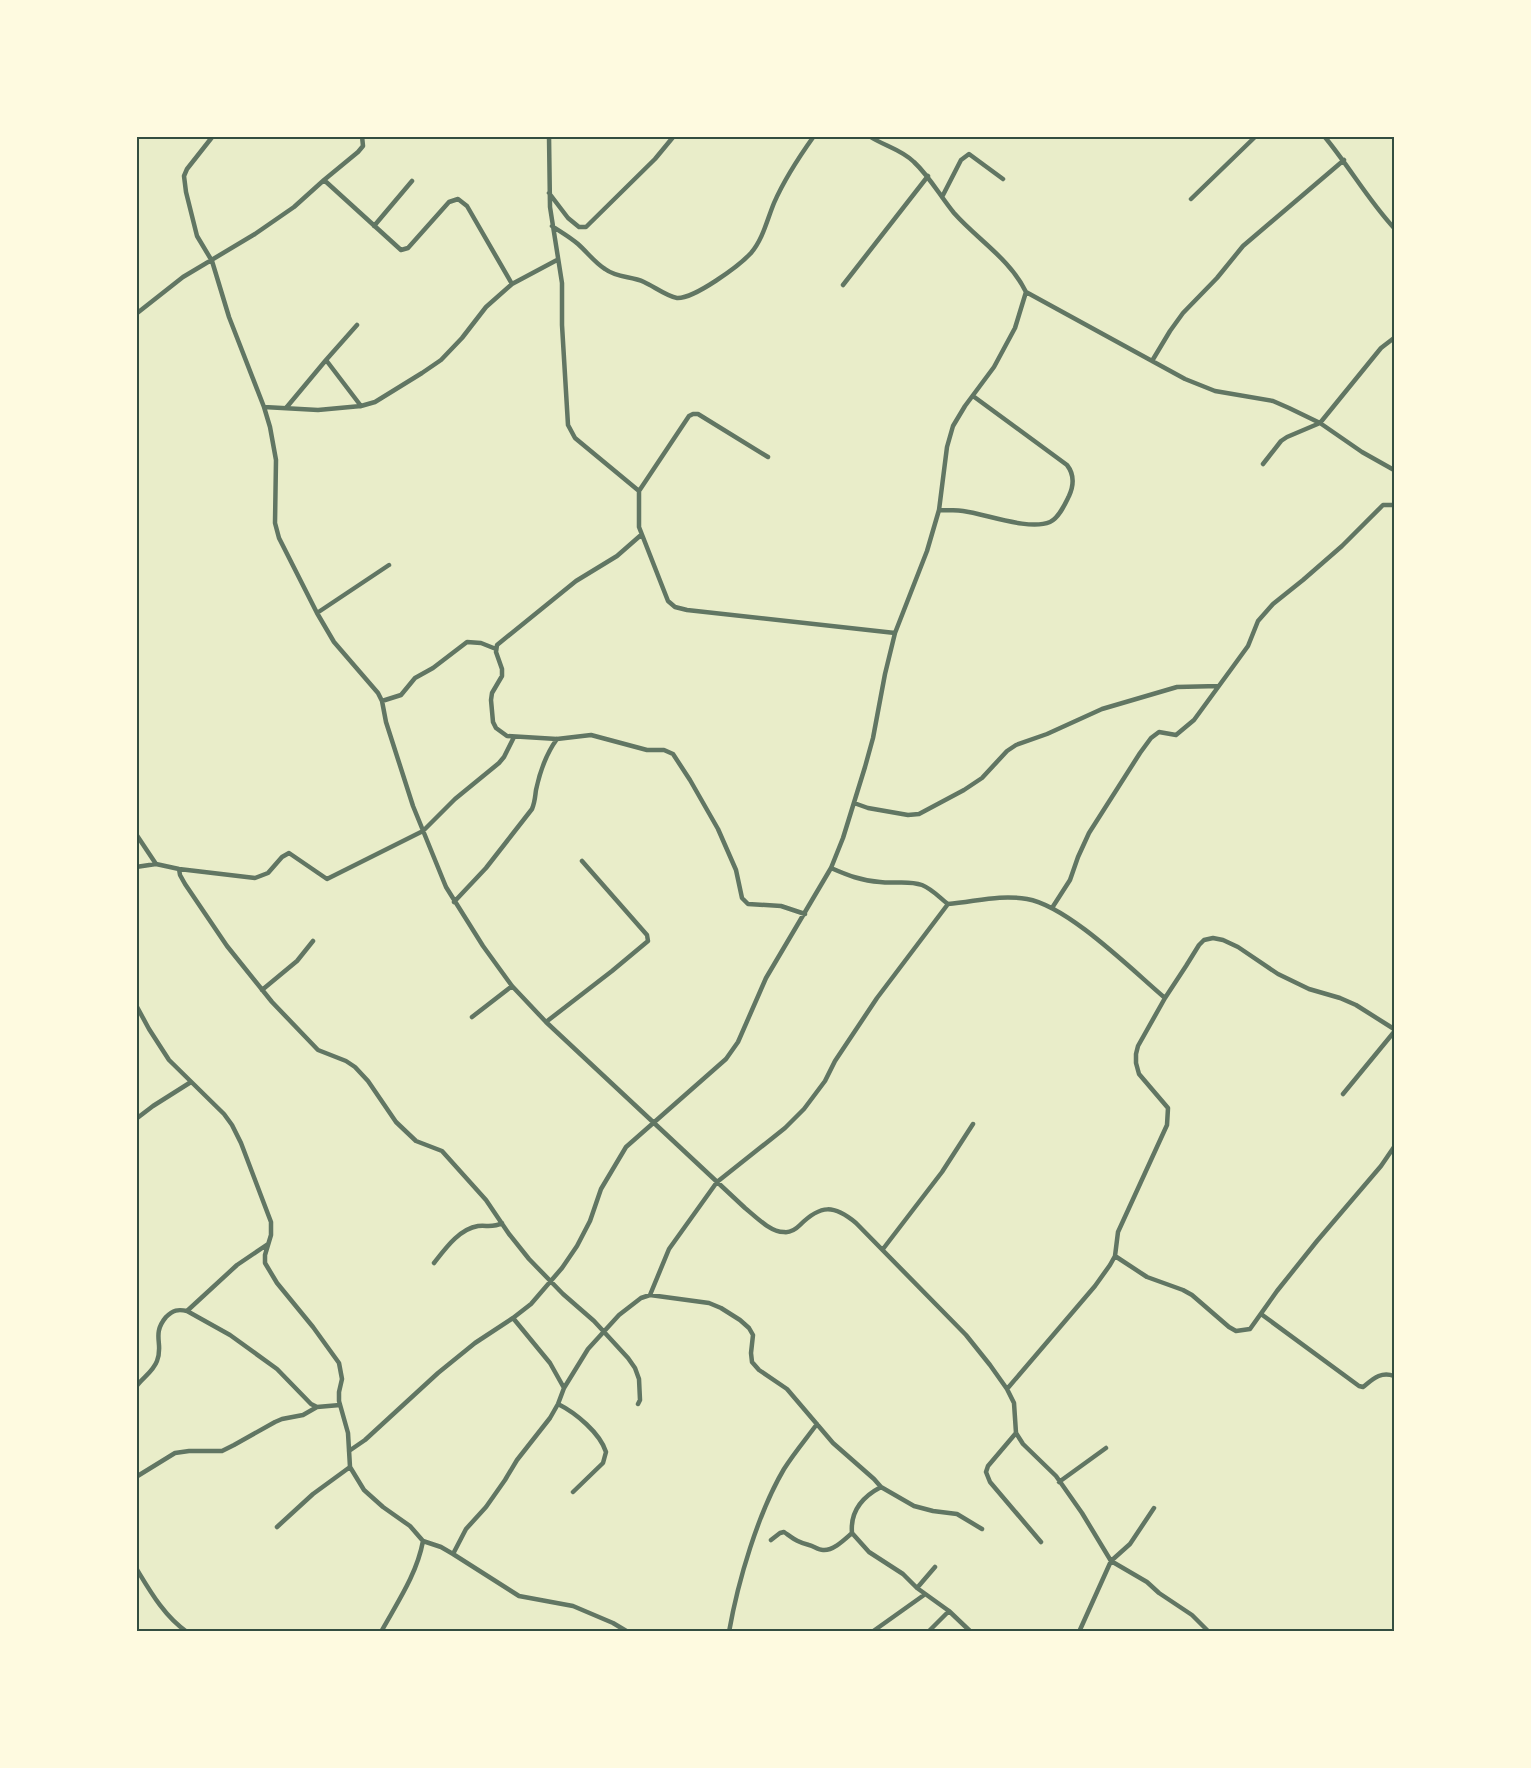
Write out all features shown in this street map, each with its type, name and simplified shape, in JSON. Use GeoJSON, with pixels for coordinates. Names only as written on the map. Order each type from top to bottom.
{"type":"FeatureCollection","features":[{"type":"Feature","properties":{"kind":"street"},"geometry":{"type":"LineString","coordinates":[[213,136],[184,176],[197,236],[212,261],[229,317],[264,408],[274,444],[275,523],[287,554],[334,642],[378,693],[382,701],[397,759],[423,831],[454,902],[512,986],[546,1022],[744,1208],[776,1230],[784,1232],[792,1231],[813,1213],[822,1209],[834,1209],[846,1214],[883,1249],[966,1335],[1007,1389],[1014,1403],[1016,1433],[1023,1444],[1056,1476],[1083,1513],[1111,1561],[1147,1582],[1192,1615],[1209,1632]]}},
{"type":"Feature","properties":{"kind":"street"},"geometry":{"type":"LineString","coordinates":[[136,314],[183,277],[212,261],[294,207],[358,152],[363,146],[362,136]]}},
{"type":"Feature","properties":{"kind":"street"},"geometry":{"type":"LineString","coordinates":[[549,136],[549,193],[562,283],[568,425],[575,438],[639,491]]}},
{"type":"Feature","properties":{"kind":"street"},"geometry":{"type":"LineString","coordinates":[[549,193],[568,218],[579,227],[585,226],[594,220],[655,159],[674,136]]}},
{"type":"Feature","properties":{"kind":"street"},"geometry":{"type":"LineString","coordinates":[[552,226],[576,242],[611,273],[642,281],[676,298],[687,296],[716,281],[750,253],[759,241],[783,185],[814,136]]}},
{"type":"Feature","properties":{"kind":"street"},"geometry":{"type":"LineString","coordinates":[[869,136],[913,160],[928,176],[955,214],[1020,279],[1026,292],[1185,379],[1215,391],[1273,401],[1320,423],[1362,452],[1395,470]]}},
{"type":"Feature","properties":{"kind":"street"},"geometry":{"type":"LineString","coordinates":[[888,145],[889,136]]}},
{"type":"Feature","properties":{"kind":"street"},"geometry":{"type":"LineString","coordinates":[[1191,199],[1256,136]]}},
{"type":"Feature","properties":{"kind":"street"},"geometry":{"type":"LineString","coordinates":[[1324,136],[1395,228]]}},
{"type":"Feature","properties":{"kind":"street"},"geometry":{"type":"LineString","coordinates":[[942,197],[961,160],[969,154],[1003,179]]}},
{"type":"Feature","properties":{"kind":"street"},"geometry":{"type":"LineString","coordinates":[[1152,361],[1183,313],[1217,278],[1243,246],[1344,160]]}},
{"type":"Feature","properties":{"kind":"street"},"geometry":{"type":"LineString","coordinates":[[843,285],[928,176]]}},
{"type":"Feature","properties":{"kind":"street"},"geometry":{"type":"LineString","coordinates":[[324,180],[401,250],[405,250],[449,202],[458,199],[467,206],[512,284]]}},
{"type":"Feature","properties":{"kind":"street"},"geometry":{"type":"LineString","coordinates":[[374,226],[412,181]]}},
{"type":"Feature","properties":{"kind":"street"},"geometry":{"type":"LineString","coordinates":[[264,408],[318,410],[361,406],[375,402],[441,360],[486,307],[512,284],[557,260]]}},
{"type":"Feature","properties":{"kind":"street"},"geometry":{"type":"LineString","coordinates":[[349,1451],[365,1440],[438,1373],[475,1343],[531,1304],[578,1246],[601,1190],[626,1147],[726,1059],[738,1042],[766,978],[831,868],[843,838],[873,738],[885,674],[896,633],[927,551],[939,510],[947,447],[953,426],[994,367],[1015,328],[1026,292]]}},
{"type":"Feature","properties":{"kind":"street"},"geometry":{"type":"LineString","coordinates":[[286,408],[357,325]]}},
{"type":"Feature","properties":{"kind":"street"},"geometry":{"type":"LineString","coordinates":[[1263,464],[1281,441],[1320,423],[1381,348],[1395,338]]}},
{"type":"Feature","properties":{"kind":"street"},"geometry":{"type":"LineString","coordinates":[[326,360],[361,406]]}},
{"type":"Feature","properties":{"kind":"street"},"geometry":{"type":"LineString","coordinates":[[939,510],[962,510],[1036,524],[1050,522],[1054,519],[1070,493],[1073,475],[1067,465],[973,396]]}},
{"type":"Feature","properties":{"kind":"street"},"geometry":{"type":"LineString","coordinates":[[768,456],[698,414],[689,416],[639,491],[641,535],[668,600],[675,607],[715,614],[896,633]]}},
{"type":"Feature","properties":{"kind":"street"},"geometry":{"type":"LineString","coordinates":[[1052,908],[1070,880],[1089,833],[1140,753],[1157,734],[1162,732],[1174,736],[1194,720],[1248,646],[1258,621],[1273,603],[1342,546],[1383,505],[1395,504]]}},
{"type":"Feature","properties":{"kind":"street"},"geometry":{"type":"LineString","coordinates":[[641,535],[617,556],[576,581],[500,643],[495,652],[502,669],[502,676],[492,693],[493,723],[507,736],[557,739],[591,735],[647,750],[664,750],[673,754],[718,829],[736,870],[742,898],[748,904],[781,906],[805,914]]}},
{"type":"Feature","properties":{"kind":"street"},"geometry":{"type":"LineString","coordinates":[[317,613],[388,565]]}},
{"type":"Feature","properties":{"kind":"street"},"geometry":{"type":"LineString","coordinates":[[382,701],[401,695],[415,678],[433,668],[467,642],[481,643],[496,649]]}},
{"type":"Feature","properties":{"kind":"street"},"geometry":{"type":"LineString","coordinates":[[854,803],[868,808],[908,815],[918,813],[964,790],[982,778],[1007,751],[1016,745],[1047,734],[1102,709],[1177,687],[1219,686]]}},
{"type":"Feature","properties":{"kind":"street"},"geometry":{"type":"LineString","coordinates":[[136,867],[156,864],[255,878],[268,873],[282,857],[289,854],[327,879],[423,831],[454,799],[499,763],[514,737]]}},
{"type":"Feature","properties":{"kind":"street"},"geometry":{"type":"LineString","coordinates":[[454,902],[493,860],[532,809],[546,757],[557,739]]}},
{"type":"Feature","properties":{"kind":"street"},"geometry":{"type":"LineString","coordinates":[[136,834],[156,864]]}},
{"type":"Feature","properties":{"kind":"street"},"geometry":{"type":"LineString","coordinates":[[546,1022],[648,941],[647,935],[582,861]]}},
{"type":"Feature","properties":{"kind":"street"},"geometry":{"type":"LineString","coordinates":[[831,868],[863,880],[883,883],[916,883],[925,886],[948,904]]}},
{"type":"Feature","properties":{"kind":"street"},"geometry":{"type":"LineString","coordinates":[[179,869],[189,891],[227,946],[272,1002],[318,1050],[355,1067],[368,1081],[396,1122],[416,1141],[442,1151],[486,1200],[523,1252],[628,1358],[635,1368],[640,1389],[638,1404]]}},
{"type":"Feature","properties":{"kind":"street"},"geometry":{"type":"LineString","coordinates":[[650,1295],[669,1250],[717,1182],[785,1128],[810,1101],[877,998],[948,904],[997,897],[1029,899],[1052,908],[1093,936],[1165,998]]}},
{"type":"Feature","properties":{"kind":"street"},"geometry":{"type":"LineString","coordinates":[[1007,1389],[1095,1286],[1115,1256],[1118,1232],[1167,1125],[1168,1108],[1139,1074],[1136,1063],[1138,1046],[1165,998],[1204,940],[1213,938],[1223,940],[1238,947],[1270,970],[1296,983],[1356,1005],[1395,1031],[1343,1094]]}},
{"type":"Feature","properties":{"kind":"street"},"geometry":{"type":"LineString","coordinates":[[262,990],[297,961],[313,941]]}},
{"type":"Feature","properties":{"kind":"street"},"geometry":{"type":"LineString","coordinates":[[472,1017],[512,986]]}},
{"type":"Feature","properties":{"kind":"street"},"geometry":{"type":"LineString","coordinates":[[136,1005],[169,1060],[224,1114],[237,1133],[271,1222],[265,1263],[270,1273],[339,1363],[342,1379],[339,1392],[340,1405],[348,1433],[350,1467],[358,1481],[372,1498],[410,1526],[423,1541],[441,1547],[519,1596],[573,1606],[604,1618],[628,1632]]}},
{"type":"Feature","properties":{"kind":"street"},"geometry":{"type":"LineString","coordinates":[[136,1119],[191,1082]]}},
{"type":"Feature","properties":{"kind":"street"},"geometry":{"type":"LineString","coordinates":[[883,1249],[942,1172],[973,1124]]}},
{"type":"Feature","properties":{"kind":"street"},"geometry":{"type":"LineString","coordinates":[[1115,1256],[1147,1277],[1192,1295],[1228,1327],[1236,1331],[1250,1329],[1317,1241],[1395,1147]]}},
{"type":"Feature","properties":{"kind":"street"},"geometry":{"type":"LineString","coordinates":[[434,1263],[457,1237],[470,1228],[494,1227],[502,1223]]}},
{"type":"Feature","properties":{"kind":"street"},"geometry":{"type":"LineString","coordinates":[[187,1311],[237,1265],[268,1244]]}},
{"type":"Feature","properties":{"kind":"street"},"geometry":{"type":"LineString","coordinates":[[453,1554],[465,1529],[486,1507],[517,1460],[546,1424],[564,1388],[588,1349],[630,1305],[650,1295],[709,1303],[740,1320],[753,1335],[752,1362],[759,1370],[787,1389],[833,1443],[881,1487],[914,1506],[957,1514],[982,1529]]}},
{"type":"Feature","properties":{"kind":"street"},"geometry":{"type":"LineString","coordinates":[[136,1387],[157,1362],[158,1331],[161,1323],[174,1310],[187,1311],[230,1335],[277,1370],[307,1401],[317,1407]]}},
{"type":"Feature","properties":{"kind":"street"},"geometry":{"type":"LineString","coordinates":[[1261,1314],[1359,1386],[1364,1387],[1383,1374],[1395,1376]]}},
{"type":"Feature","properties":{"kind":"street"},"geometry":{"type":"LineString","coordinates":[[513,1318],[550,1363],[564,1388]]}},
{"type":"Feature","properties":{"kind":"street"},"geometry":{"type":"LineString","coordinates":[[558,1404],[577,1416],[597,1437],[606,1452],[603,1464],[573,1492]]}},
{"type":"Feature","properties":{"kind":"street"},"geometry":{"type":"LineString","coordinates":[[136,1477],[176,1453],[222,1450],[282,1419],[303,1415],[317,1407],[340,1405]]}},
{"type":"Feature","properties":{"kind":"street"},"geometry":{"type":"LineString","coordinates":[[729,1632],[739,1586],[764,1512],[784,1470],[817,1424]]}},
{"type":"Feature","properties":{"kind":"street"},"geometry":{"type":"LineString","coordinates":[[1016,1433],[988,1466],[987,1477],[1041,1542]]}},
{"type":"Feature","properties":{"kind":"street"},"geometry":{"type":"LineString","coordinates":[[1059,1482],[1106,1449]]}},
{"type":"Feature","properties":{"kind":"street"},"geometry":{"type":"LineString","coordinates":[[277,1527],[313,1494],[350,1467]]}},
{"type":"Feature","properties":{"kind":"street"},"geometry":{"type":"LineString","coordinates":[[881,1487],[868,1494],[855,1512],[851,1522],[852,1533],[869,1552],[898,1570],[924,1595],[950,1611],[971,1632]]}},
{"type":"Feature","properties":{"kind":"street"},"geometry":{"type":"LineString","coordinates":[[1079,1632],[1111,1561],[1130,1544],[1154,1508]]}},
{"type":"Feature","properties":{"kind":"street"},"geometry":{"type":"LineString","coordinates":[[771,1540],[784,1532],[801,1543],[820,1550],[827,1550],[852,1533]]}},
{"type":"Feature","properties":{"kind":"street"},"geometry":{"type":"LineString","coordinates":[[381,1632],[413,1574],[423,1541]]}},
{"type":"Feature","properties":{"kind":"street"},"geometry":{"type":"LineString","coordinates":[[917,1588],[935,1567]]}},
{"type":"Feature","properties":{"kind":"street"},"geometry":{"type":"LineString","coordinates":[[136,1568],[169,1617],[187,1632]]}},
{"type":"Feature","properties":{"kind":"street"},"geometry":{"type":"LineString","coordinates":[[872,1632],[924,1595]]}},
{"type":"Feature","properties":{"kind":"street"},"geometry":{"type":"LineString","coordinates":[[928,1632],[950,1611]]}}]}
